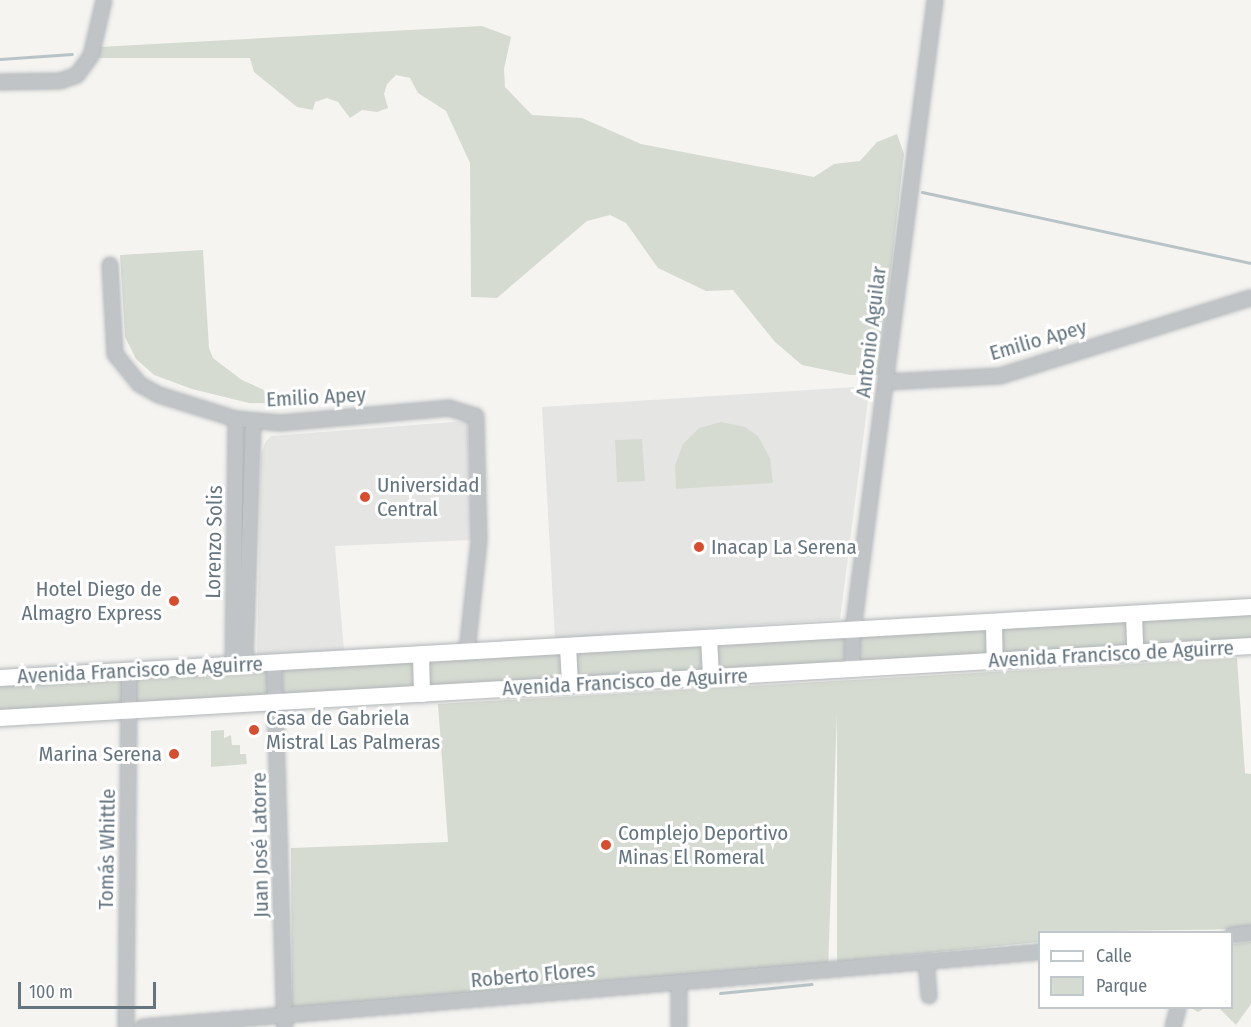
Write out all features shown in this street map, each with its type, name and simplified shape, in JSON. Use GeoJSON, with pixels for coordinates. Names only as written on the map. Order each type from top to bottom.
{"type":"FeatureCollection","features":[{"type":"Feature","properties":{"kind":"main road","name":"Avenida Francisco de Aguirre"},"geometry":{"type":"LineString","coordinates":[[0,678],[1251,607]]}},
{"type":"Feature","properties":{"kind":"main road"},"geometry":{"type":"LineString","coordinates":[[1134,614],[1135,652]]}},
{"type":"Feature","properties":{"kind":"main road"},"geometry":{"type":"LineString","coordinates":[[994,622],[995,661]]}},
{"type":"Feature","properties":{"kind":"main road"},"geometry":{"type":"LineString","coordinates":[[709,638],[711,677]]}},
{"type":"Feature","properties":{"kind":"main road"},"geometry":{"type":"LineString","coordinates":[[568,646],[570,685]]}},
{"type":"Feature","properties":{"kind":"main road","name":"Avenida Francisco de Aguirre"},"geometry":{"type":"LineString","coordinates":[[0,718],[1251,646]]}},
{"type":"Feature","properties":{"kind":"main road"},"geometry":{"type":"LineString","coordinates":[[421,654],[422,694]]}},
{"type":"Feature","properties":{"kind":"street"},"geometry":{"type":"LineString","coordinates":[[0,82],[60,81],[77,75],[91,56],[104,0]]}},
{"type":"Feature","properties":{"kind":"street","name":"Antonio Aguilar"},"geometry":{"type":"LineString","coordinates":[[852,669],[853,630],[935,0]]}},
{"type":"Feature","properties":{"kind":"street","name":"Emilio Apey"},"geometry":{"type":"LineString","coordinates":[[110,265],[115,354],[127,371],[159,395],[236,419],[281,423],[449,408],[471,411],[479,422],[479,541],[467,652]]}},
{"type":"Feature","properties":{"kind":"street","name":"Emilio Apey"},"geometry":{"type":"LineString","coordinates":[[886,382],[1000,376],[1197,312],[1251,298]]}},
{"type":"Feature","properties":{"kind":"street","name":"Lorenzo Solis"},"geometry":{"type":"LineString","coordinates":[[236,419],[239,665]]}},
{"type":"Feature","properties":{"kind":"street","name":"Lorenzo Solis"},"geometry":{"type":"LineString","coordinates":[[239,665],[253,421]]}},
{"type":"Feature","properties":{"kind":"street","name":"Juan José Latorre"},"geometry":{"type":"LineString","coordinates":[[274,663],[278,702],[285,1022]]}},
{"type":"Feature","properties":{"kind":"street","name":"Tomás Whittle"},"geometry":{"type":"LineString","coordinates":[[126,1027],[131,711],[129,672]]}},
{"type":"Feature","properties":{"kind":"street"},"geometry":{"type":"LineString","coordinates":[[1233,935],[1251,933]]}},
{"type":"Feature","properties":{"kind":"street","name":"Roberto Flores"},"geometry":{"type":"LineString","coordinates":[[143,1027],[285,1022],[1038,952]]}},
{"type":"Feature","properties":{"kind":"street"},"geometry":{"type":"LineString","coordinates":[[926,961],[929,996]]}},
{"type":"Feature","properties":{"kind":"street"},"geometry":{"type":"LineString","coordinates":[[679,984],[679,1027]]}},
{"type":"Feature","properties":{"kind":"street"},"geometry":{"type":"LineString","coordinates":[[1167,1027],[1169,1009]]}},
{"type":"Feature","properties":{"kind":"street"},"geometry":{"type":"LineString","coordinates":[[1173,1027],[1178,1009]]}},
{"type":"Feature","properties":{"kind":"shaded area","name":"Inacap La Serena"},"geometry":{"type":"Polygon","coordinates":[[[870,386],[840,619],[555,639],[542,407],[870,386]]]}},
{"type":"Feature","properties":{"kind":"shaded area","name":"Universidad Central"},"geometry":{"type":"Polygon","coordinates":[[[467,421],[472,540],[335,546],[344,650],[257,655],[261,454],[266,441],[271,436],[467,421]]]}},
{"type":"Feature","properties":{"kind":"green space"},"geometry":{"type":"Polygon","coordinates":[[[482,26],[511,37],[504,69],[505,87],[532,115],[582,118],[641,144],[814,177],[834,164],[860,161],[877,142],[897,134],[904,154],[879,375],[850,375],[802,365],[775,342],[733,290],[706,291],[658,268],[626,223],[610,215],[587,221],[497,298],[471,297],[470,163],[446,111],[418,93],[410,78],[396,75],[387,84],[384,94],[388,108],[377,112],[362,110],[350,118],[338,102],[327,98],[315,102],[313,110],[297,107],[254,72],[250,58],[98,58],[99,47],[482,26]]]}},
{"type":"Feature","properties":{"kind":"green space"},"geometry":{"type":"Polygon","coordinates":[[[203,250],[209,348],[213,358],[242,380],[295,404],[249,403],[192,389],[154,375],[136,359],[125,337],[120,255],[203,250]]]}},
{"type":"Feature","properties":{"kind":"green space"},"geometry":{"type":"Polygon","coordinates":[[[721,422],[745,427],[758,436],[770,458],[773,483],[676,489],[675,465],[683,444],[699,428],[721,422]]]}},
{"type":"Feature","properties":{"kind":"green space"},"geometry":{"type":"Polygon","coordinates":[[[642,439],[645,481],[617,482],[615,440],[642,439]]]}},
{"type":"Feature","properties":{"kind":"green space"},"geometry":{"type":"Polygon","coordinates":[[[1251,611],[1251,644],[0,714],[0,682],[1251,611]]]}},
{"type":"Feature","properties":{"kind":"green space"},"geometry":{"type":"Polygon","coordinates":[[[1237,658],[1245,773],[1251,774],[1251,929],[1038,931],[1038,942],[837,962],[837,713],[828,970],[292,1010],[291,848],[448,842],[438,704],[1237,658]]]}},
{"type":"Feature","properties":{"kind":"green space"},"geometry":{"type":"Polygon","coordinates":[[[224,730],[224,738],[231,735],[232,745],[240,745],[240,754],[246,754],[247,764],[211,767],[211,731],[224,730]]]}},
{"type":"Feature","properties":{"kind":"green space"},"geometry":{"type":"Polygon","coordinates":[[[1251,942],[1251,1004],[1236,1025],[1220,1009],[1233,1009],[1233,944],[1251,942]]]}},
{"type":"Feature","properties":{"kind":"waterway"},"geometry":{"type":"LineString","coordinates":[[0,59],[72,54]]}},
{"type":"Feature","properties":{"kind":"waterway"},"geometry":{"type":"LineString","coordinates":[[922,192],[1251,263]]}},
{"type":"Feature","properties":{"kind":"waterway"},"geometry":{"type":"LineString","coordinates":[[720,993],[812,984]]}},
{"type":"Feature","properties":{"kind":"place","name":"Universidad Central"},"geometry":{"type":"Point","coordinates":[365,497]}},
{"type":"Feature","properties":{"kind":"place","name":"Inacap La Serena"},"geometry":{"type":"Point","coordinates":[699,547]}},
{"type":"Feature","properties":{"kind":"place","name":"Hotel Diego de Almagro Express"},"geometry":{"type":"Point","coordinates":[174,601]}},
{"type":"Feature","properties":{"kind":"place","name":"Casa de Gabriela Mistral Las Palmeras"},"geometry":{"type":"Point","coordinates":[254,730]}},
{"type":"Feature","properties":{"kind":"place","name":"Marina Serena"},"geometry":{"type":"Point","coordinates":[174,754]}},
{"type":"Feature","properties":{"kind":"place","name":"Complejo Deportivo Minas El Romeral"},"geometry":{"type":"Point","coordinates":[606,845]}}]}
